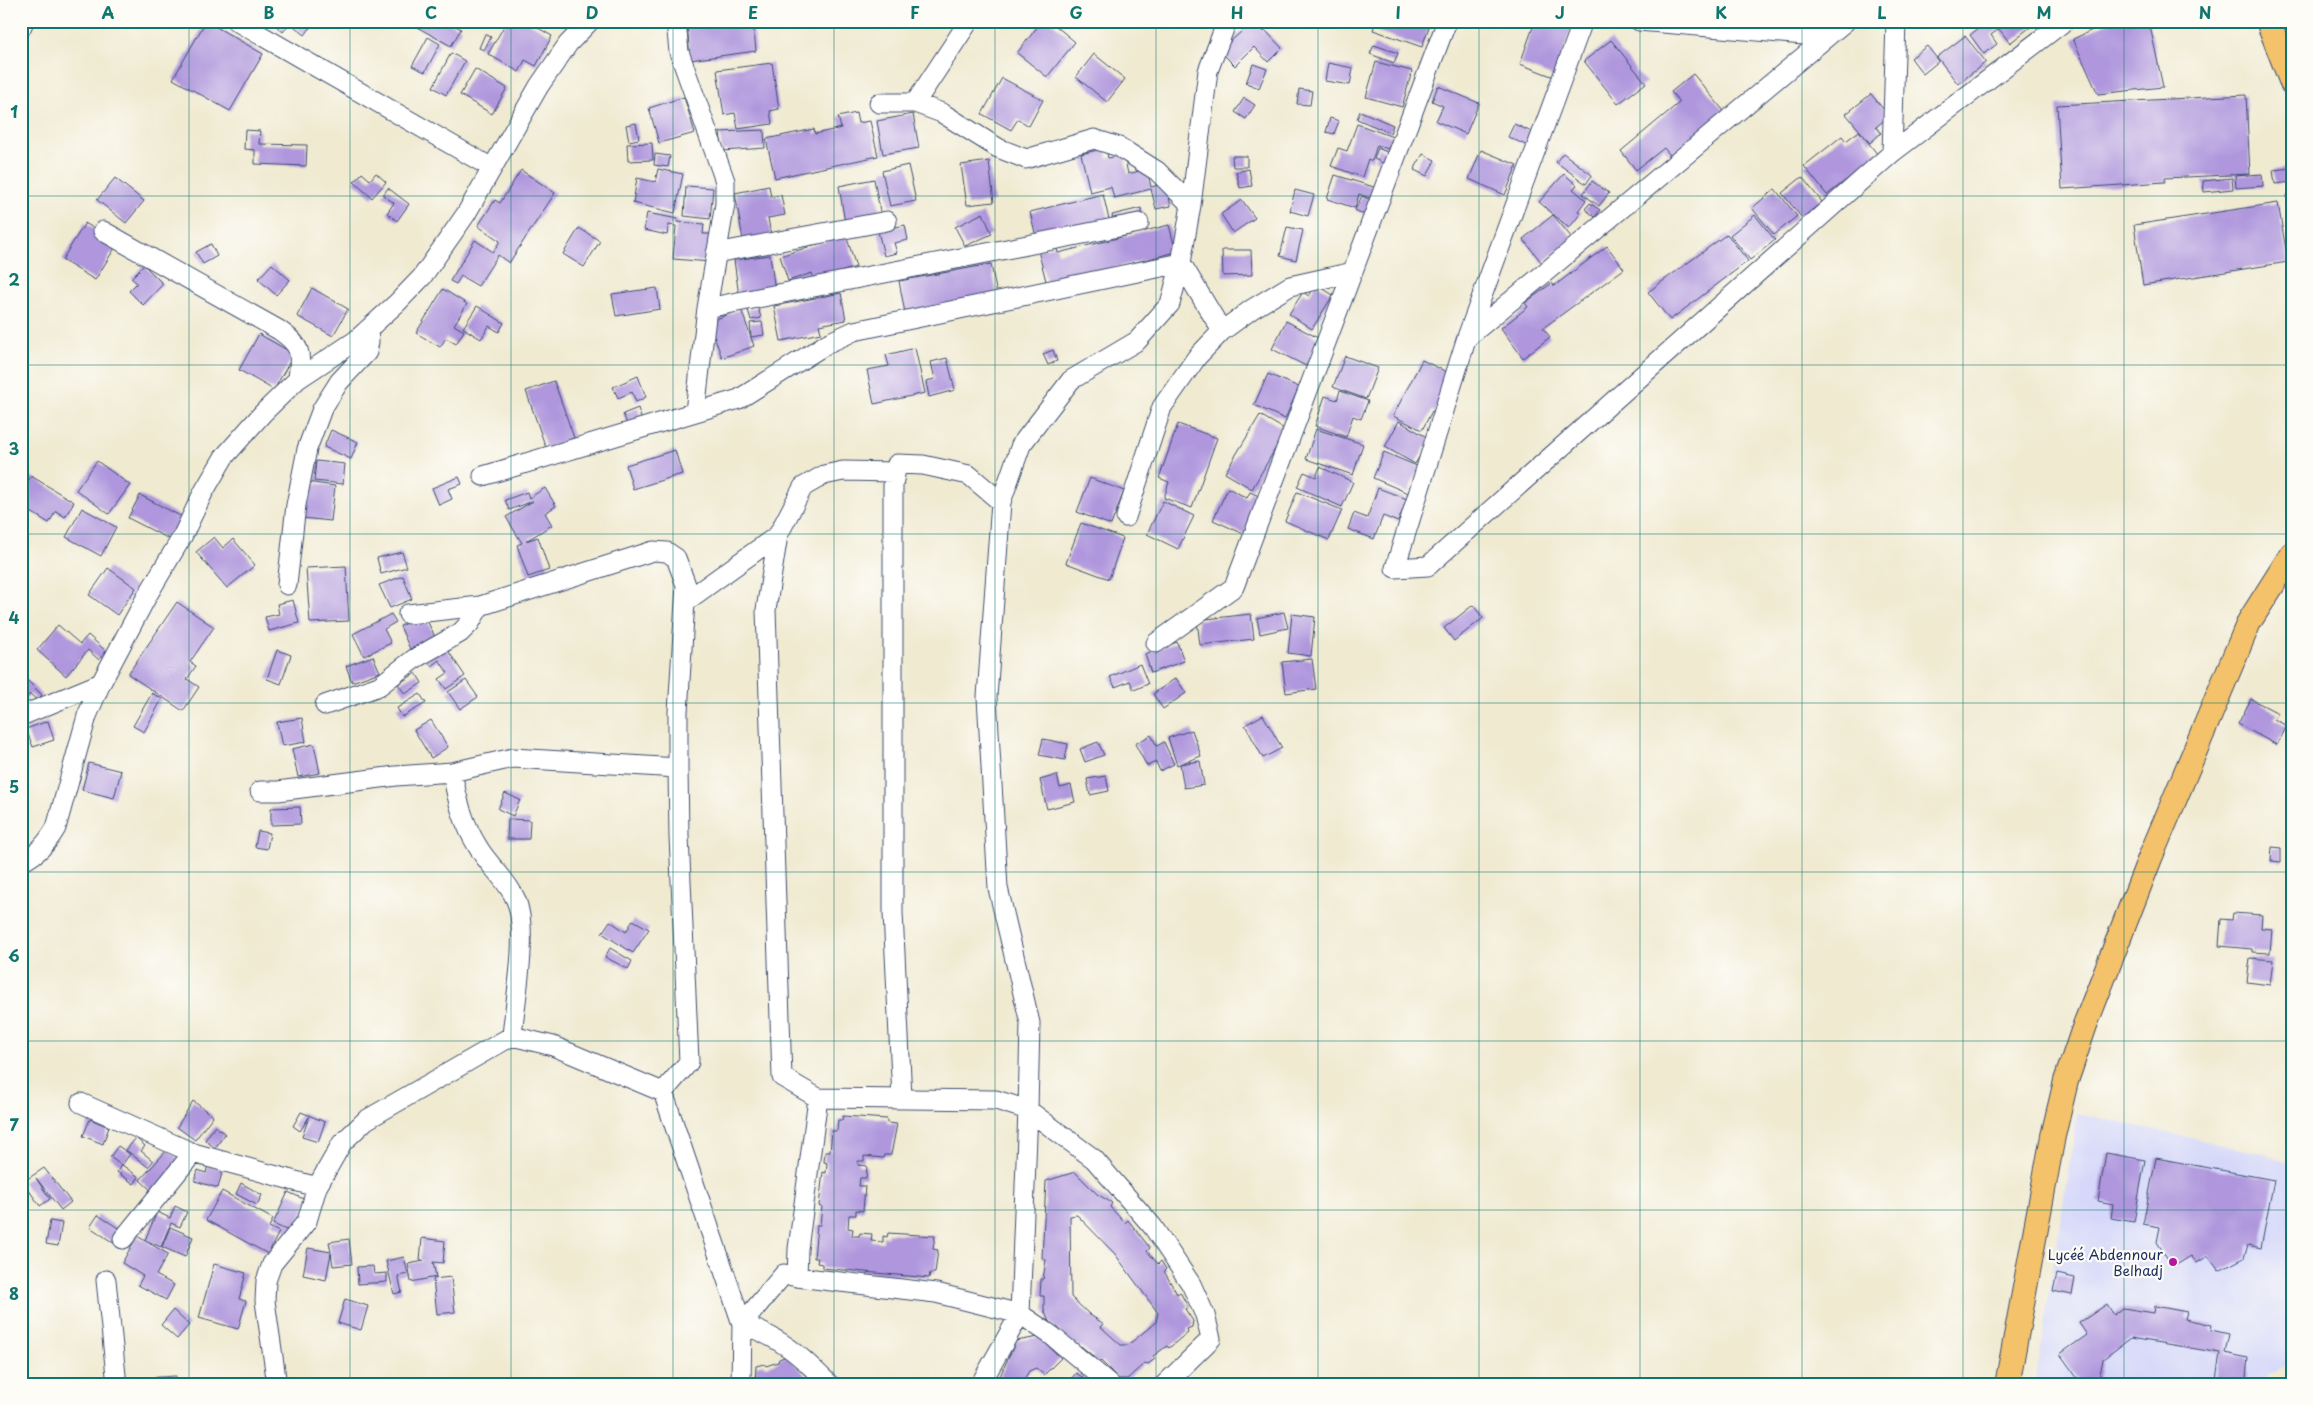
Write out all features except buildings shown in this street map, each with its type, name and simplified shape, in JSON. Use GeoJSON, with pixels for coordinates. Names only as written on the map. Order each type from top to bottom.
{"type":"FeatureCollection","features":[{"type":"Feature","properties":{"kind":"main road"},"geometry":{"type":"LineString","coordinates":[[2268,21],[2292,83]]}},
{"type":"Feature","properties":{"kind":"main road"},"geometry":{"type":"LineString","coordinates":[[2006,1385],[2053,1136],[2066,1081],[2085,1025],[2154,849],[2249,622],[2292,554]]}},
{"type":"Feature","properties":{"kind":"street"},"geometry":{"type":"LineString","coordinates":[[21,28],[24,21]]}},
{"type":"Feature","properties":{"kind":"street"},"geometry":{"type":"LineString","coordinates":[[236,21],[492,168]]}},
{"type":"Feature","properties":{"kind":"street"},"geometry":{"type":"LineString","coordinates":[[21,862],[31,857],[48,843],[56,828],[87,716],[101,683],[224,457],[263,412],[298,379],[355,341],[422,277],[466,214],[539,86],[568,44],[590,21]]}},
{"type":"Feature","properties":{"kind":"street"},"geometry":{"type":"LineString","coordinates":[[676,21],[679,52],[726,181],[725,204],[707,308],[695,412]]}},
{"type":"Feature","properties":{"kind":"street"},"geometry":{"type":"LineString","coordinates":[[915,103],[969,21]]}},
{"type":"Feature","properties":{"kind":"street"},"geometry":{"type":"LineString","coordinates":[[980,1385],[1020,1314],[1028,1110],[1030,1023],[998,888],[987,698],[1001,502],[1021,445],[1071,380],[1137,341],[1170,304],[1181,263],[1191,204],[1208,70],[1227,21]]}},
{"type":"Feature","properties":{"kind":"street"},"geometry":{"type":"LineString","coordinates":[[1156,642],[1234,587],[1447,21]]}},
{"type":"Feature","properties":{"kind":"street"},"geometry":{"type":"LineString","coordinates":[[1583,21],[1467,337],[1395,568],[1428,566],[1892,153],[2065,21]]}},
{"type":"Feature","properties":{"kind":"street"},"geometry":{"type":"LineString","coordinates":[[1639,21],[1748,27],[1827,37]]}},
{"type":"Feature","properties":{"kind":"street"},"geometry":{"type":"LineString","coordinates":[[1467,337],[1846,21]]}},
{"type":"Feature","properties":{"kind":"street"},"geometry":{"type":"LineString","coordinates":[[1892,153],[1896,21]]}},
{"type":"Feature","properties":{"kind":"street"},"geometry":{"type":"LineString","coordinates":[[879,104],[915,103],[942,113],[998,148],[1026,159],[1094,139],[1119,147],[1157,171],[1191,204]]}},
{"type":"Feature","properties":{"kind":"street"},"geometry":{"type":"LineString","coordinates":[[716,253],[887,221]]}},
{"type":"Feature","properties":{"kind":"street"},"geometry":{"type":"LineString","coordinates":[[707,308],[1139,223]]}},
{"type":"Feature","properties":{"kind":"street"},"geometry":{"type":"LineString","coordinates":[[103,231],[279,330],[294,341],[299,348],[298,379]]}},
{"type":"Feature","properties":{"kind":"street"},"geometry":{"type":"LineString","coordinates":[[1181,263],[1222,331]]}},
{"type":"Feature","properties":{"kind":"street"},"geometry":{"type":"LineString","coordinates":[[483,476],[739,400],[828,343],[854,331],[1181,263]]}},
{"type":"Feature","properties":{"kind":"street"},"geometry":{"type":"LineString","coordinates":[[1126,517],[1162,406],[1197,357],[1222,331],[1252,309],[1290,286],[1353,272]]}},
{"type":"Feature","properties":{"kind":"street"},"geometry":{"type":"LineString","coordinates":[[287,585],[296,506],[307,449],[322,409],[339,382],[367,352],[370,342],[368,329]]}},
{"type":"Feature","properties":{"kind":"street"},"geometry":{"type":"LineString","coordinates":[[902,1098],[893,912],[893,485],[897,464],[923,465],[969,476],[1001,502]]}},
{"type":"Feature","properties":{"kind":"street"},"geometry":{"type":"LineString","coordinates":[[895,472],[843,471],[817,479],[803,487],[778,535],[766,610],[782,1077],[818,1098],[996,1100],[1028,1110],[1094,1159],[1153,1228],[1191,1284],[1205,1315],[1211,1339],[1164,1385]]}},
{"type":"Feature","properties":{"kind":"street"},"geometry":{"type":"LineString","coordinates":[[686,602],[778,535]]}},
{"type":"Feature","properties":{"kind":"street"},"geometry":{"type":"LineString","coordinates":[[408,614],[480,606],[652,551],[668,552],[676,558],[686,585],[678,712],[678,768],[679,836],[689,1062],[663,1092]]}},
{"type":"Feature","properties":{"kind":"street"},"geometry":{"type":"LineString","coordinates":[[325,706],[379,686],[414,659],[460,634],[470,623],[480,606]]}},
{"type":"Feature","properties":{"kind":"street"},"geometry":{"type":"LineString","coordinates":[[21,716],[101,683]]}},
{"type":"Feature","properties":{"kind":"street"},"geometry":{"type":"LineString","coordinates":[[260,791],[278,791],[396,776],[452,772],[513,758],[678,768]]}},
{"type":"Feature","properties":{"kind":"street"},"geometry":{"type":"LineString","coordinates":[[452,772],[460,812],[478,848],[499,872],[516,900],[522,934],[512,1036]]}},
{"type":"Feature","properties":{"kind":"street"},"geometry":{"type":"LineString","coordinates":[[277,1385],[265,1301],[266,1281],[272,1264],[307,1221],[317,1187],[342,1143],[366,1120],[512,1036],[553,1046],[663,1092],[742,1324],[741,1385]]}},
{"type":"Feature","properties":{"kind":"street"},"geometry":{"type":"LineString","coordinates":[[797,1277],[798,1250],[818,1098]]}},
{"type":"Feature","properties":{"kind":"street"},"geometry":{"type":"LineString","coordinates":[[81,1103],[193,1153],[317,1187]]}},
{"type":"Feature","properties":{"kind":"street"},"geometry":{"type":"LineString","coordinates":[[123,1239],[193,1153]]}},
{"type":"Feature","properties":{"kind":"street"},"geometry":{"type":"LineString","coordinates":[[742,1324],[784,1274],[936,1293],[1020,1314],[1051,1335],[1111,1385]]}},
{"type":"Feature","properties":{"kind":"street"},"geometry":{"type":"LineString","coordinates":[[106,1280],[117,1385]]}},
{"type":"Feature","properties":{"kind":"street"},"geometry":{"type":"LineString","coordinates":[[742,1324],[763,1332],[795,1351],[830,1385]]}},
{"type":"Feature","properties":{"kind":"shaded area","name":"Lycéé Abdennour Belhadj"},"geometry":{"type":"Polygon","coordinates":[[[2077,1113],[2264,1154],[2292,1163],[2292,1362],[2268,1376],[2266,1385],[2035,1385],[2077,1113]]]}},
{"type":"Feature","properties":{"kind":"place","name":"Lycéé Abdennour Belhadj"},"geometry":{"type":"Point","coordinates":[2173,1262]}}]}
